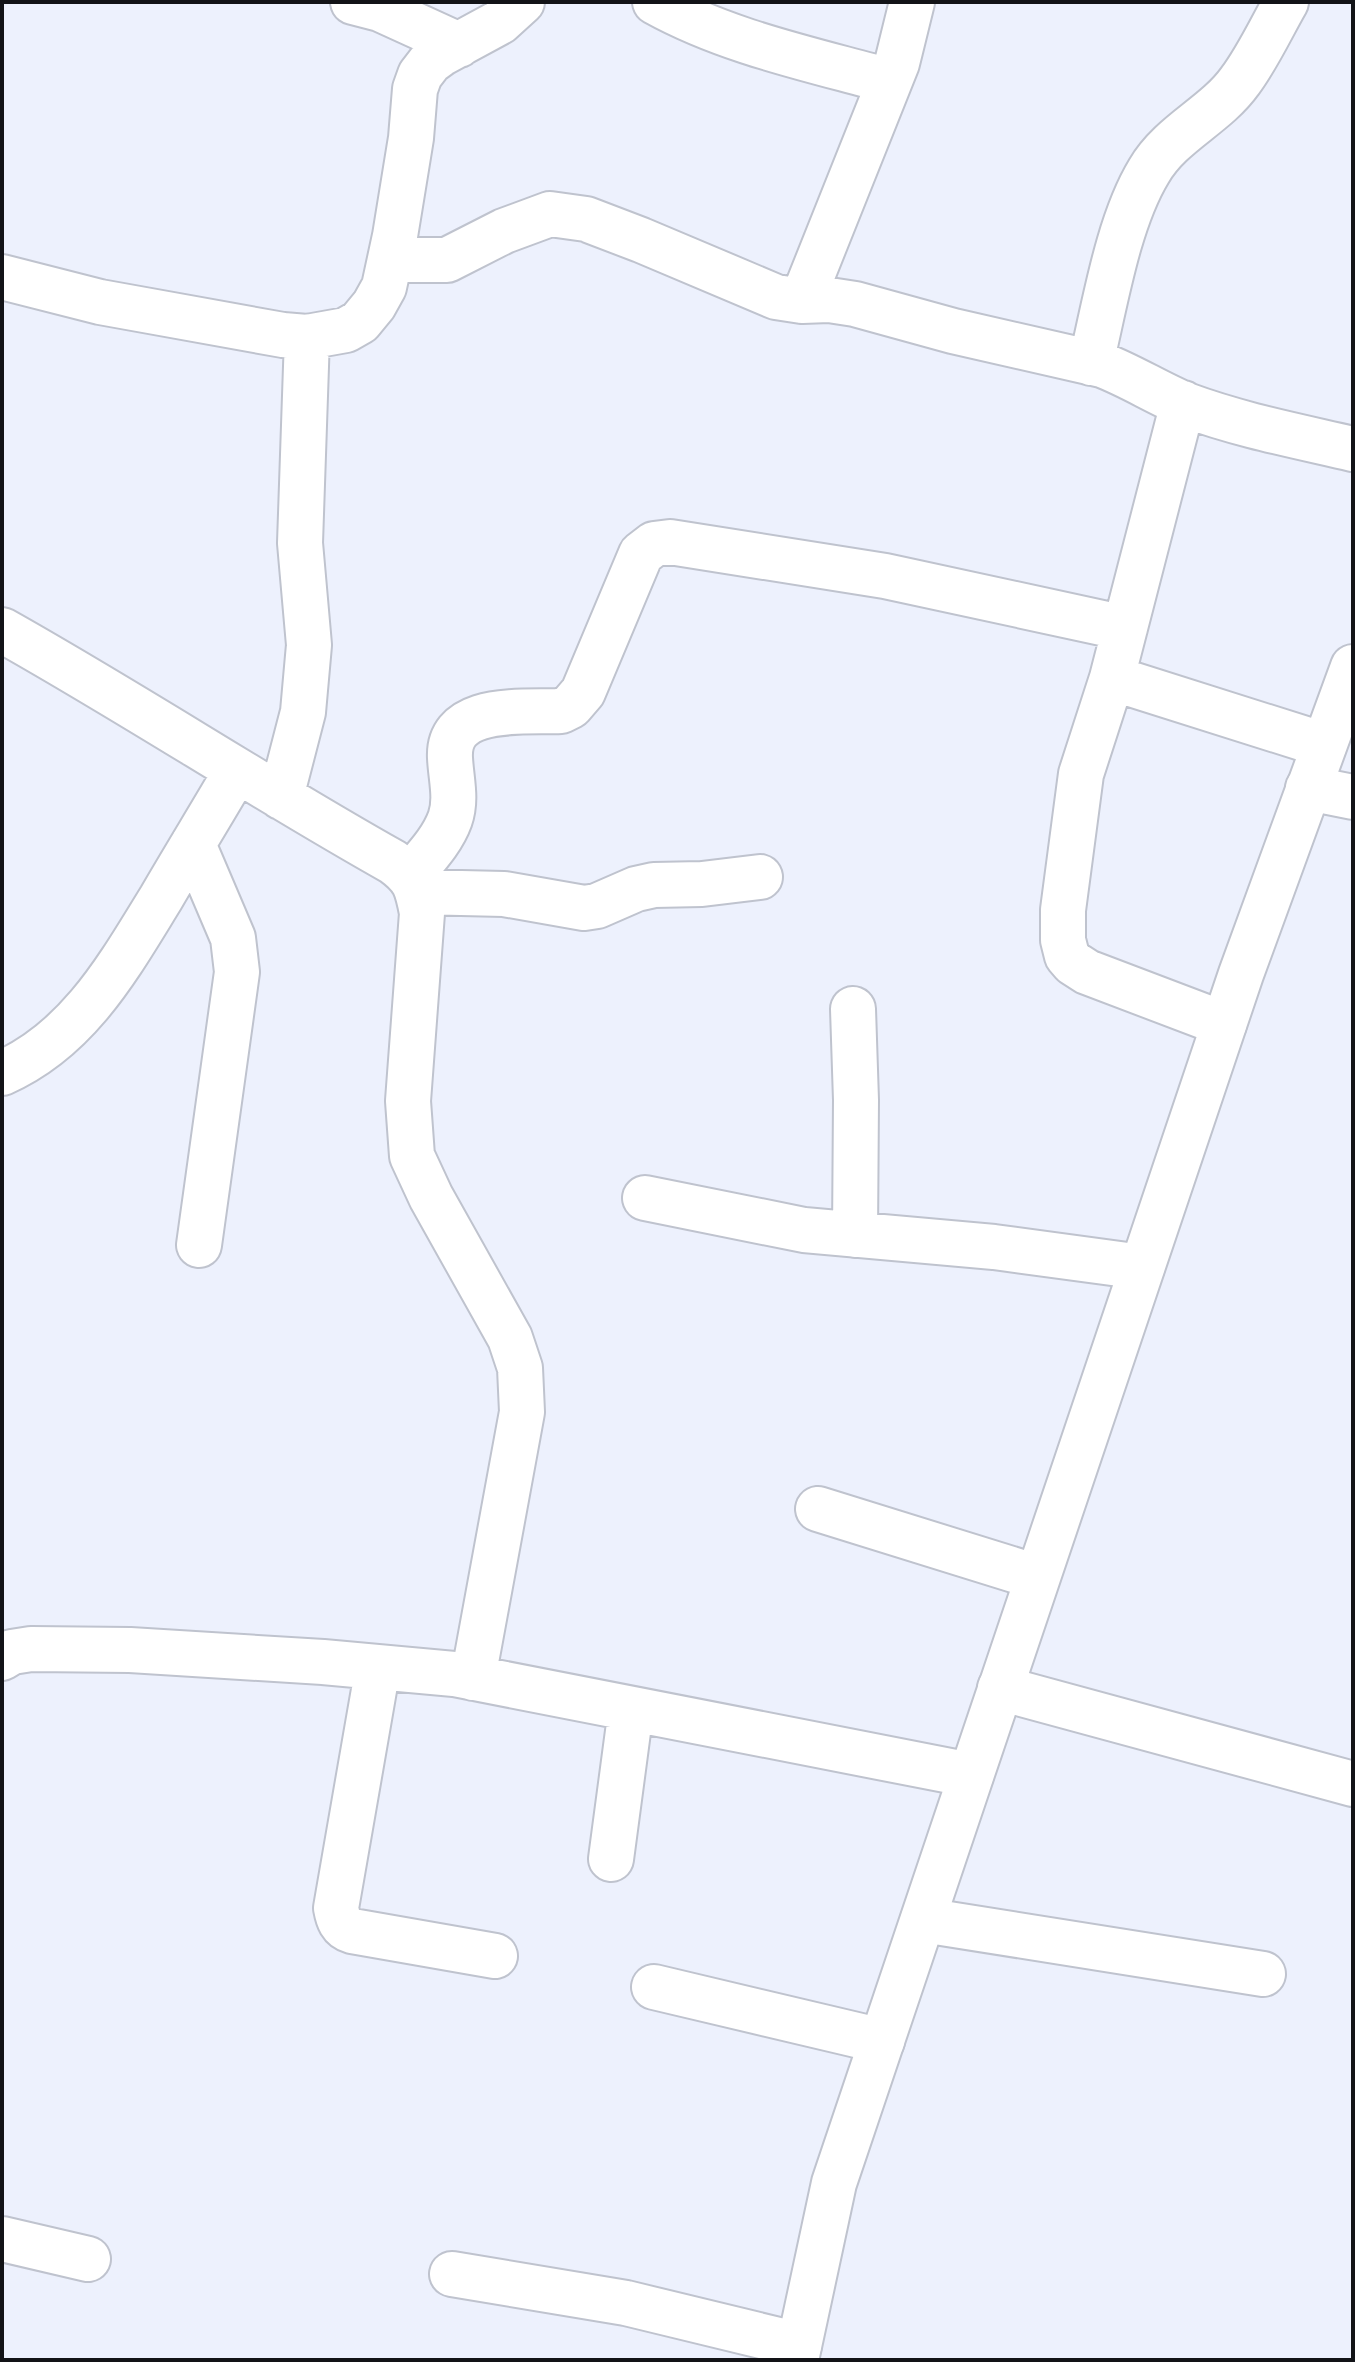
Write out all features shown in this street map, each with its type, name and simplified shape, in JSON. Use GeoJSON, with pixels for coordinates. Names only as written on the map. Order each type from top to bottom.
{"type":"FeatureCollection","features":[{"type":"Feature","properties":{"kind":"street"},"geometry":{"type":"LineString","coordinates":[[353,2],[380,9],[459,45]]}},
{"type":"Feature","properties":{"kind":"street"},"geometry":{"type":"LineString","coordinates":[[2,277],[100,302],[283,335],[307,337],[338,333],[360,322],[384,287],[411,138],[415,89],[420,75],[430,62],[500,22],[522,2]]}},
{"type":"Feature","properties":{"kind":"street"},"geometry":{"type":"LineString","coordinates":[[655,2],[683,18],[734,38],[889,81]]}},
{"type":"Feature","properties":{"kind":"street"},"geometry":{"type":"LineString","coordinates":[[802,301],[897,63],[912,2]]}},
{"type":"Feature","properties":{"kind":"street"},"geometry":{"type":"LineString","coordinates":[[1091,363],[1117,256],[1137,194],[1150,169],[1167,147],[1239,83],[1286,2]]}},
{"type":"Feature","properties":{"kind":"street"},"geometry":{"type":"LineString","coordinates":[[390,260],[447,260],[504,231],[550,214],[586,219],[776,297],[855,304],[953,331],[1091,363],[1124,373],[1183,403],[1228,419],[1353,449]]}},
{"type":"Feature","properties":{"kind":"street"},"geometry":{"type":"LineString","coordinates":[[281,797],[303,712],[309,645],[300,543],[307,337]]}},
{"type":"Feature","properties":{"kind":"street"},"geometry":{"type":"LineString","coordinates":[[1183,403],[1112,678],[1081,774],[1063,910],[1063,940],[1067,956],[1087,972],[1224,1024]]}},
{"type":"Feature","properties":{"kind":"street"},"geometry":{"type":"LineString","coordinates":[[415,884],[450,818],[454,798],[450,743],[458,731],[471,720],[485,715],[561,711],[571,706],[583,692],[641,554],[654,544],[670,542],[885,576],[1125,628]]}},
{"type":"Feature","properties":{"kind":"street"},"geometry":{"type":"LineString","coordinates":[[2,630],[129,702],[281,797],[393,862],[415,884],[422,913],[408,1101],[412,1156],[431,1197],[510,1338],[520,1368],[522,1387],[522,1412],[473,1678]]}},
{"type":"Feature","properties":{"kind":"street"},"geometry":{"type":"LineString","coordinates":[[452,2274],[626,2303],[797,2353],[834,2183],[1224,1024],[1353,667]]}},
{"type":"Feature","properties":{"kind":"street"},"geometry":{"type":"LineString","coordinates":[[1112,678],[1324,745]]}},
{"type":"Feature","properties":{"kind":"street"},"geometry":{"type":"LineString","coordinates":[[2,1073],[56,1040],[83,1014],[121,964],[237,770]]}},
{"type":"Feature","properties":{"kind":"street"},"geometry":{"type":"LineString","coordinates":[[1308,788],[1353,797]]}},
{"type":"Feature","properties":{"kind":"street"},"geometry":{"type":"LineString","coordinates":[[193,844],[233,938],[237,972],[199,1245]]}},
{"type":"Feature","properties":{"kind":"street"},"geometry":{"type":"LineString","coordinates":[[415,884],[504,894],[584,908],[654,885],[702,884],[760,877]]}},
{"type":"Feature","properties":{"kind":"street"},"geometry":{"type":"LineString","coordinates":[[853,1009],[855,1235]]}},
{"type":"Feature","properties":{"kind":"street"},"geometry":{"type":"LineString","coordinates":[[645,1198],[804,1230],[981,1246],[1142,1267]]}},
{"type":"Feature","properties":{"kind":"street"},"geometry":{"type":"LineString","coordinates":[[818,1509],[1037,1577]]}},
{"type":"Feature","properties":{"kind":"street"},"geometry":{"type":"LineString","coordinates":[[2,1658],[12,1652],[31,1649],[130,1650],[378,1667],[473,1678],[971,1775]]}},
{"type":"Feature","properties":{"kind":"street"},"geometry":{"type":"LineString","coordinates":[[378,1667],[337,1915],[341,1924],[352,1931],[495,1956]]}},
{"type":"Feature","properties":{"kind":"street"},"geometry":{"type":"LineString","coordinates":[[1000,1688],[1353,1784]]}},
{"type":"Feature","properties":{"kind":"street"},"geometry":{"type":"LineString","coordinates":[[611,1859],[631,1709]]}},
{"type":"Feature","properties":{"kind":"street"},"geometry":{"type":"LineString","coordinates":[[923,1920],[1263,1974]]}},
{"type":"Feature","properties":{"kind":"street"},"geometry":{"type":"LineString","coordinates":[[654,1987],[882,2041]]}},
{"type":"Feature","properties":{"kind":"street"},"geometry":{"type":"LineString","coordinates":[[2,2239],[88,2259]]}}]}
